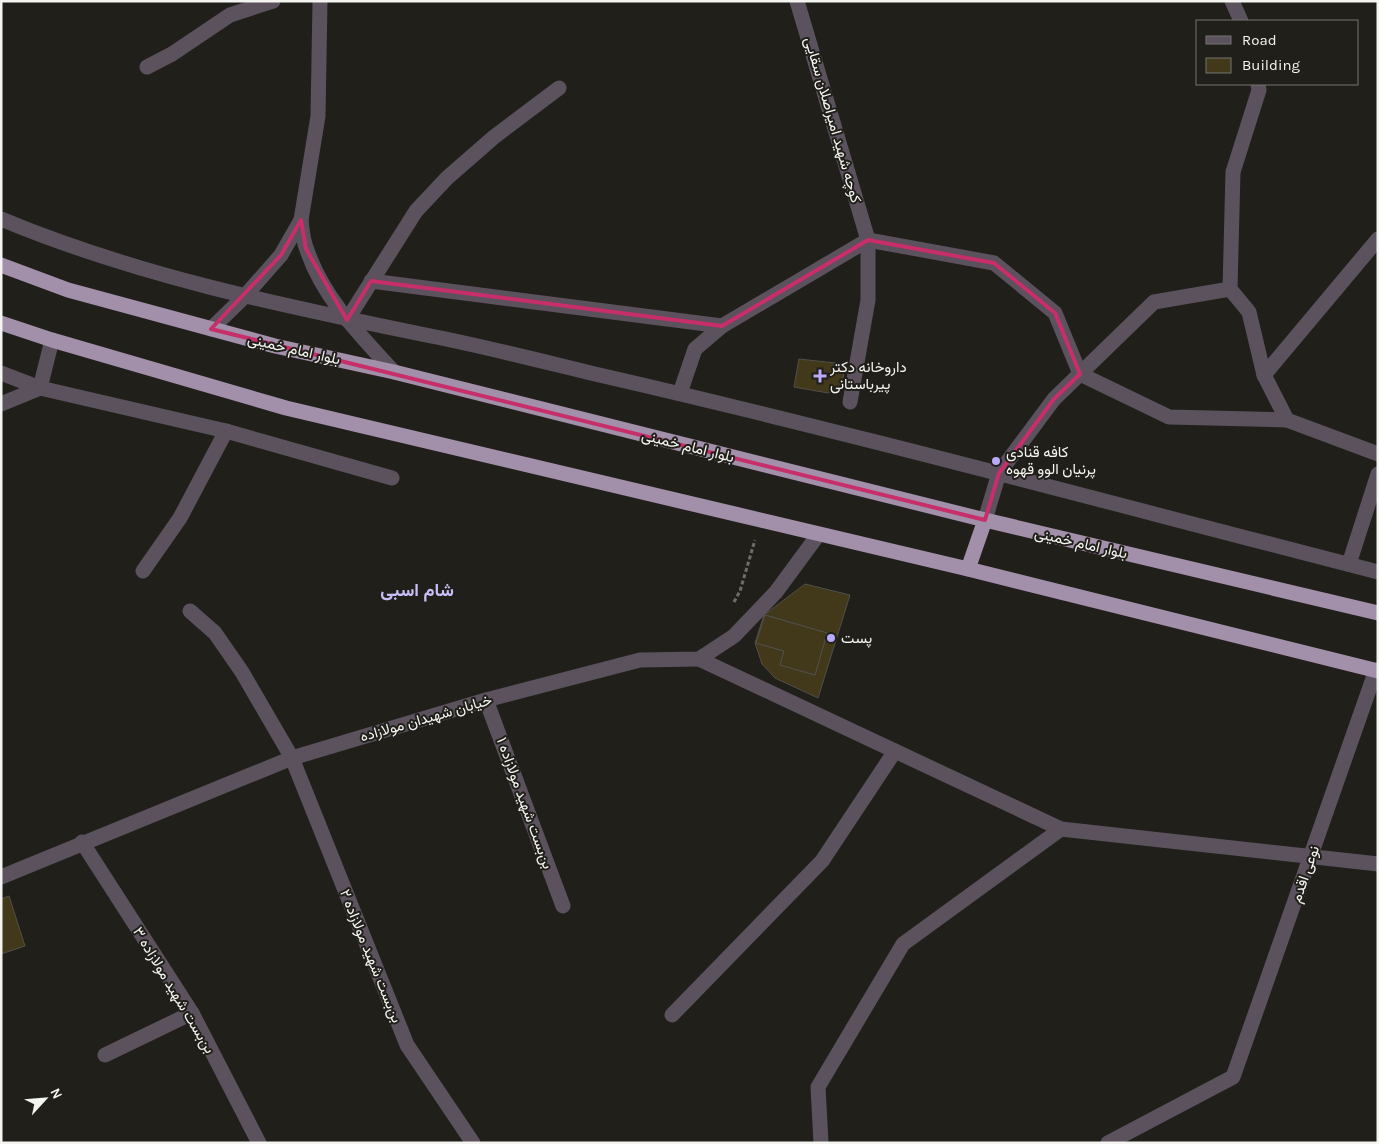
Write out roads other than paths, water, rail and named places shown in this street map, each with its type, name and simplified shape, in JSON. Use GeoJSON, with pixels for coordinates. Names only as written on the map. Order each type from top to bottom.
{"type":"FeatureCollection","features":[{"type":"Feature","properties":{"kind":"highway","name":"بلوار امام خمینی"},"geometry":{"type":"LineString","coordinates":[[1,265],[68,290],[210,329],[394,372],[985,520],[1378,613]]}},
{"type":"Feature","properties":{"kind":"highway"},"geometry":{"type":"LineString","coordinates":[[1,323],[52,340],[286,408],[968,569],[1377,671]]}},
{"type":"Feature","properties":{"kind":"highway"},"geometry":{"type":"LineString","coordinates":[[968,569],[985,520]]}},
{"type":"Feature","properties":{"kind":"street"},"geometry":{"type":"LineString","coordinates":[[147,67],[172,54],[230,15],[273,1]]}},
{"type":"Feature","properties":{"kind":"street"},"geometry":{"type":"LineString","coordinates":[[320,1],[318,116],[301,220],[306,250],[320,279],[347,320],[394,372]]}},
{"type":"Feature","properties":{"kind":"street"},"geometry":{"type":"LineString","coordinates":[[1232,1],[1241,20]]}},
{"type":"Feature","properties":{"kind":"street","name":"کوچه شهید امیراصلان سقایی"},"geometry":{"type":"LineString","coordinates":[[801,2],[868,240],[868,300],[850,402]]}},
{"type":"Feature","properties":{"kind":"street"},"geometry":{"type":"LineString","coordinates":[[1258,85],[1259,90],[1233,172],[1230,289],[1249,312],[1264,375],[1287,420]]}},
{"type":"Feature","properties":{"kind":"street"},"geometry":{"type":"LineString","coordinates":[[347,320],[416,211],[447,178],[494,137],[559,88]]}},
{"type":"Feature","properties":{"kind":"street"},"geometry":{"type":"LineString","coordinates":[[1,219],[34,233],[127,264],[245,296],[347,320],[424,334],[680,393],[999,473],[1378,572]]}},
{"type":"Feature","properties":{"kind":"street"},"geometry":{"type":"LineString","coordinates":[[210,329],[245,296],[281,255],[301,220]]}},
{"type":"Feature","properties":{"kind":"street"},"geometry":{"type":"LineString","coordinates":[[1264,375],[1378,239]]}},
{"type":"Feature","properties":{"kind":"street"},"geometry":{"type":"LineString","coordinates":[[680,393],[695,349],[722,326],[868,240],[994,262],[1054,313],[1080,374],[1169,416],[1287,420],[1378,454]]}},
{"type":"Feature","properties":{"kind":"street"},"geometry":{"type":"LineString","coordinates":[[371,281],[722,326]]}},
{"type":"Feature","properties":{"kind":"street"},"geometry":{"type":"LineString","coordinates":[[985,520],[999,473],[1054,399],[1154,302],[1230,289]]}},
{"type":"Feature","properties":{"kind":"street"},"geometry":{"type":"LineString","coordinates":[[40,388],[52,340]]}},
{"type":"Feature","properties":{"kind":"street"},"geometry":{"type":"LineString","coordinates":[[1,373],[40,388],[226,431],[392,478]]}},
{"type":"Feature","properties":{"kind":"street"},"geometry":{"type":"LineString","coordinates":[[1,404],[40,388]]}},
{"type":"Feature","properties":{"kind":"street"},"geometry":{"type":"LineString","coordinates":[[142,571],[180,518],[226,431]]}},
{"type":"Feature","properties":{"kind":"street"},"geometry":{"type":"LineString","coordinates":[[1349,564],[1378,474]]}},
{"type":"Feature","properties":{"kind":"street"},"geometry":{"type":"LineString","coordinates":[[699,658],[734,636],[776,592],[818,535]]}},
{"type":"Feature","properties":{"kind":"street","name":"بن‌بست شهید مولازاده ۲"},"geometry":{"type":"LineString","coordinates":[[190,611],[215,633],[242,672],[292,758],[407,1045],[473,1143]]}},
{"type":"Feature","properties":{"kind":"street"},"geometry":{"type":"LineString","coordinates":[[699,658],[1061,829],[1378,864]]}},
{"type":"Feature","properties":{"kind":"street","name":"خیابان شهیدان مولازاده"},"geometry":{"type":"LineString","coordinates":[[1,877],[82,842],[292,758],[486,700],[640,660],[699,658]]}},
{"type":"Feature","properties":{"kind":"street","name":"نوعی اقدم"},"geometry":{"type":"LineString","coordinates":[[1108,1143],[1233,1077],[1377,671]]}},
{"type":"Feature","properties":{"kind":"street","name":"بن‌بست شهید مولازاده ۱"},"geometry":{"type":"LineString","coordinates":[[486,700],[563,906]]}},
{"type":"Feature","properties":{"kind":"street"},"geometry":{"type":"LineString","coordinates":[[672,1015],[822,861],[895,751]]}},
{"type":"Feature","properties":{"kind":"street"},"geometry":{"type":"LineString","coordinates":[[821,1143],[818,1087],[903,944],[1061,829]]}},
{"type":"Feature","properties":{"kind":"street","name":"بن‌بست شهید مولازاده ۳"},"geometry":{"type":"LineString","coordinates":[[82,842],[192,1013],[259,1143]]}},
{"type":"Feature","properties":{"kind":"street"},"geometry":{"type":"LineString","coordinates":[[105,1055],[192,1013]]}},
{"type":"Feature","properties":{"kind":"place","name":"داروخانه دکتر پیرباستانی"},"geometry":{"type":"Point","coordinates":[820,376]}},
{"type":"Feature","properties":{"kind":"place","name":"کافه قنادی پرنیان الوو قهوه"},"geometry":{"type":"Point","coordinates":[996,461]}},
{"type":"Feature","properties":{"kind":"place","name":"پست"},"geometry":{"type":"Point","coordinates":[831,638]}},
{"type":"Feature","properties":{"kind":"district","name":"شام اسبی"},"geometry":{"type":"Point","coordinates":[417,590]}}]}
